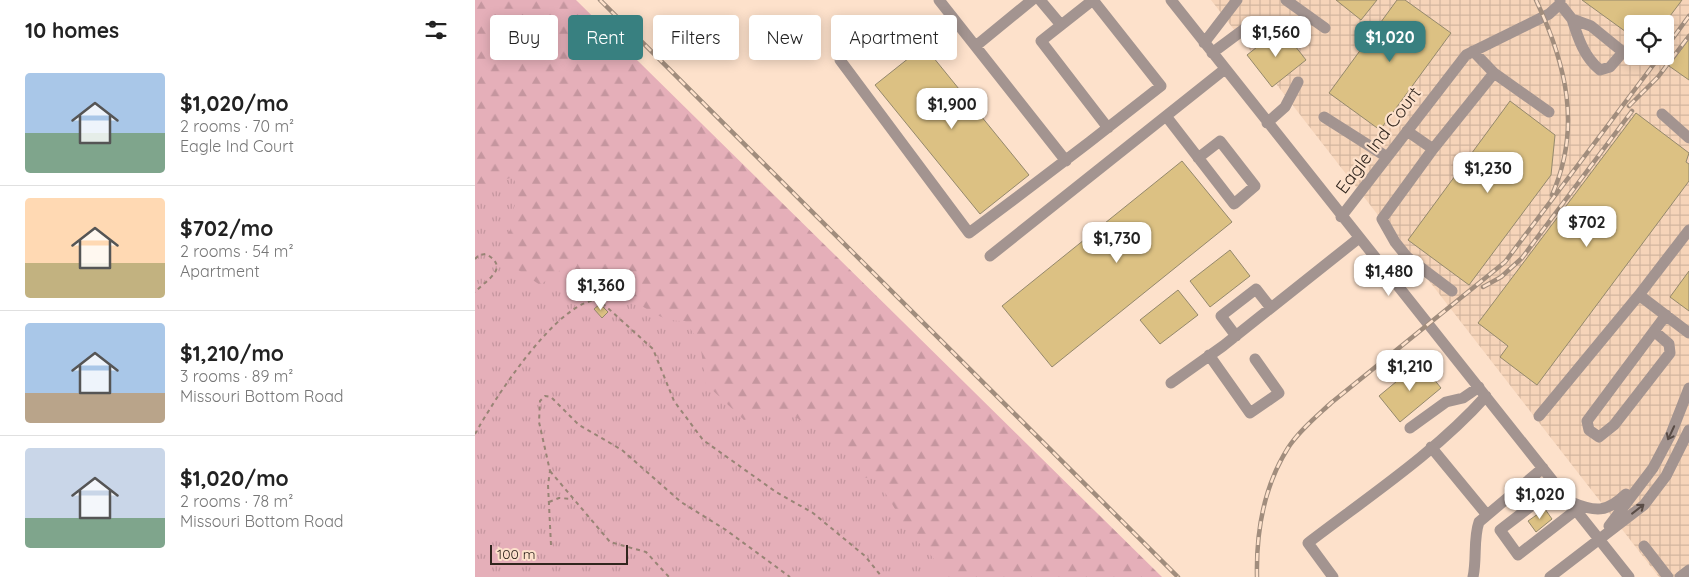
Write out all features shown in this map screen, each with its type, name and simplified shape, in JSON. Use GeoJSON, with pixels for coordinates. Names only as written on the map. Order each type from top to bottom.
{"type":"FeatureCollection","features":[{"type":"Feature","properties":{"kind":"street"},"geometry":{"type":"LineString","coordinates":[[939,0],[977,45],[1066,161]]}},
{"type":"Feature","properties":{"kind":"street"},"geometry":{"type":"LineString","coordinates":[[977,45],[1033,0]]}},
{"type":"Feature","properties":{"kind":"street"},"geometry":{"type":"LineString","coordinates":[[1041,0],[1061,25]]}},
{"type":"Feature","properties":{"kind":"street"},"geometry":{"type":"LineString","coordinates":[[840,60],[969,233],[1066,161],[1108,128],[1161,86],[1093,0],[1041,41],[1108,128]]}},
{"type":"Feature","properties":{"kind":"street"},"geometry":{"type":"LineString","coordinates":[[1171,0],[1341,217],[1629,577]]}},
{"type":"Feature","properties":{"kind":"street"},"geometry":{"type":"LineString","coordinates":[[1204,43],[1237,0]]}},
{"type":"Feature","properties":{"kind":"street"},"geometry":{"type":"LineString","coordinates":[[1286,0],[1325,28]]}},
{"type":"Feature","properties":{"kind":"street"},"geometry":{"type":"LineString","coordinates":[[1560,2],[1571,19],[1580,44],[1591,63],[1600,70],[1611,67],[1623,52],[1591,26],[1571,19]]}},
{"type":"Feature","properties":{"kind":"street","name":"Eagle Ind Court"},"geometry":{"type":"LineString","coordinates":[[1341,217],[1456,66],[1473,51],[1514,33],[1549,14],[1560,2]]}},
{"type":"Feature","properties":{"kind":"street"},"geometry":{"type":"LineString","coordinates":[[1212,53],[1251,24]]}},
{"type":"Feature","properties":{"kind":"street"},"geometry":{"type":"LineString","coordinates":[[1473,51],[1493,72],[1549,112]]}},
{"type":"Feature","properties":{"kind":"street"},"geometry":{"type":"LineString","coordinates":[[989,256],[1225,69]]}},
{"type":"Feature","properties":{"kind":"street"},"geometry":{"type":"LineString","coordinates":[[1452,291],[1407,257],[1381,219],[1493,72]]}},
{"type":"Feature","properties":{"kind":"street"},"geometry":{"type":"LineString","coordinates":[[1267,123],[1285,107],[1298,82]]}},
{"type":"Feature","properties":{"kind":"street"},"geometry":{"type":"LineString","coordinates":[[1662,114],[1689,138]]}},
{"type":"Feature","properties":{"kind":"street"},"geometry":{"type":"LineString","coordinates":[[1166,116],[1198,158],[1234,204],[1255,186],[1220,141],[1198,158]]}},
{"type":"Feature","properties":{"kind":"street"},"geometry":{"type":"LineString","coordinates":[[1324,118],[1387,157]]}},
{"type":"Feature","properties":{"kind":"street"},"geometry":{"type":"LineString","coordinates":[[1407,131],[1433,149]]}},
{"type":"Feature","properties":{"kind":"street"},"geometry":{"type":"LineString","coordinates":[[1539,416],[1689,230]]}},
{"type":"Feature","properties":{"kind":"street"},"geometry":{"type":"LineString","coordinates":[[1171,383],[1236,336],[1359,238]]}},
{"type":"Feature","properties":{"kind":"street"},"geometry":{"type":"LineString","coordinates":[[1236,336],[1221,316],[1228,310],[1256,289],[1271,308]]}},
{"type":"Feature","properties":{"kind":"street"},"geometry":{"type":"LineString","coordinates":[[1639,294],[1689,334]]}},
{"type":"Feature","properties":{"kind":"street"},"geometry":{"type":"LineString","coordinates":[[1654,331],[1669,344],[1670,353],[1614,425],[1599,437],[1589,430],[1587,421],[1654,331],[1666,315]]}},
{"type":"Feature","properties":{"kind":"street"},"geometry":{"type":"LineString","coordinates":[[1209,355],[1250,413],[1279,393],[1255,359]]}},
{"type":"Feature","properties":{"kind":"street"},"geometry":{"type":"LineString","coordinates":[[1599,539],[1648,474],[1671,434],[1689,388]]}},
{"type":"Feature","properties":{"kind":"street"},"geometry":{"type":"LineString","coordinates":[[1410,428],[1446,402],[1482,392]]}},
{"type":"Feature","properties":{"kind":"street"},"geometry":{"type":"LineString","coordinates":[[1333,577],[1308,543],[1431,447],[1470,414],[1482,392]]}},
{"type":"Feature","properties":{"kind":"street"},"geometry":{"type":"LineString","coordinates":[[1550,577],[1644,504],[1666,476],[1689,430]]}},
{"type":"Feature","properties":{"kind":"street"},"geometry":{"type":"LineString","coordinates":[[1431,447],[1487,516]]}},
{"type":"Feature","properties":{"kind":"street"},"geometry":{"type":"LineString","coordinates":[[1473,577],[1477,555],[1476,530],[1479,522],[1543,468]]}},
{"type":"Feature","properties":{"kind":"street"},"geometry":{"type":"LineString","coordinates":[[1573,505],[1604,510],[1616,505],[1648,474]]}},
{"type":"Feature","properties":{"kind":"street"},"geometry":{"type":"LineString","coordinates":[[1557,486],[1500,530],[1518,555],[1573,505]]}},
{"type":"Feature","properties":{"kind":"street"},"geometry":{"type":"LineString","coordinates":[[1643,546],[1668,577]]}},
{"type":"Feature","properties":{"kind":"street"},"geometry":{"type":"LineString","coordinates":[[1680,577],[1689,570]]}},
{"type":"Feature","properties":{"kind":"path"},"geometry":{"type":"LineString","coordinates":[[475,259],[479,255],[486,254],[497,267],[494,275],[475,292]]}},
{"type":"Feature","properties":{"kind":"path"},"geometry":{"type":"LineString","coordinates":[[475,434],[495,399],[527,354],[568,315],[588,302],[599,300],[653,349],[674,401],[703,440],[776,492],[813,513],[865,556],[882,577]]}},
{"type":"Feature","properties":{"kind":"path"},"geometry":{"type":"LineString","coordinates":[[551,545],[550,471],[539,422],[540,401],[545,396],[551,397],[579,425],[622,450],[686,506],[726,530],[790,577]]}},
{"type":"Feature","properties":{"kind":"path"},"geometry":{"type":"LineString","coordinates":[[550,471],[612,544],[646,552],[669,577]]}},
{"type":"Feature","properties":{"kind":"path"},"geometry":{"type":"LineString","coordinates":[[549,502],[559,498],[573,499]]}},
{"type":"Feature","properties":{"kind":"shaded area"},"geometry":{"type":"Polygon","coordinates":[[[1211,0],[1689,0],[1689,577],[1659,577],[1211,0]]]}},
{"type":"Feature","properties":{"kind":"green space"},"geometry":{"type":"Polygon","coordinates":[[[475,0],[576,0],[591,15],[568,15],[568,60],[637,60],[1162,577],[943,577],[933,557],[908,530],[876,479],[860,477],[859,459],[824,427],[805,422],[782,411],[769,411],[744,420],[706,384],[700,343],[685,321],[661,317],[609,287],[594,284],[574,288],[570,276],[577,265],[573,261],[540,285],[495,254],[515,222],[513,211],[519,192],[513,177],[490,185],[475,194],[475,0]]]}},
{"type":"Feature","properties":{"kind":"green space"},"geometry":{"type":"Polygon","coordinates":[[[518,145],[896,481],[987,577],[475,577],[475,179],[518,145]]]}},
{"type":"Feature","properties":{"kind":"building"},"geometry":{"type":"Polygon","coordinates":[[[1336,0],[1377,0],[1361,20],[1336,0]]]}},
{"type":"Feature","properties":{"kind":"building"},"geometry":{"type":"Polygon","coordinates":[[[1397,0],[1405,0],[1451,33],[1380,130],[1329,93],[1397,0]]]}},
{"type":"Feature","properties":{"kind":"building"},"geometry":{"type":"Polygon","coordinates":[[[1582,0],[1682,0],[1671,15],[1624,15],[1624,30],[1582,0]]]}},
{"type":"Feature","properties":{"kind":"building"},"geometry":{"type":"Polygon","coordinates":[[[1281,28],[1306,60],[1272,87],[1247,55],[1281,28]]]}},
{"type":"Feature","properties":{"kind":"building"},"geometry":{"type":"Polygon","coordinates":[[[1689,39],[1689,80],[1669,66],[1674,65],[1674,59],[1689,39]]]}},
{"type":"Feature","properties":{"kind":"building"},"geometry":{"type":"Polygon","coordinates":[[[906,60],[935,60],[1029,175],[980,214],[875,85],[906,60]]]}},
{"type":"Feature","properties":{"kind":"building"},"geometry":{"type":"Polygon","coordinates":[[[1510,101],[1555,135],[1551,175],[1469,285],[1408,240],[1510,101]]]}},
{"type":"Feature","properties":{"kind":"building"},"geometry":{"type":"Polygon","coordinates":[[[1636,113],[1689,153],[1686,162],[1689,164],[1689,181],[1537,385],[1500,357],[1508,346],[1478,323],[1636,113]]]}},
{"type":"Feature","properties":{"kind":"building"},"geometry":{"type":"Polygon","coordinates":[[[1182,161],[1232,222],[1052,367],[1002,306],[1182,161]]]}},
{"type":"Feature","properties":{"kind":"building"},"geometry":{"type":"Polygon","coordinates":[[[1230,250],[1250,276],[1210,307],[1190,281],[1230,250]]]}},
{"type":"Feature","properties":{"kind":"building"},"geometry":{"type":"Polygon","coordinates":[[[1689,271],[1689,311],[1670,297],[1689,271]]]}},
{"type":"Feature","properties":{"kind":"building"},"geometry":{"type":"Polygon","coordinates":[[[1178,290],[1198,315],[1160,344],[1140,320],[1178,290]]]}},
{"type":"Feature","properties":{"kind":"building"},"geometry":{"type":"Polygon","coordinates":[[[600,304],[608,312],[602,318],[594,309],[600,304]]]}},
{"type":"Feature","properties":{"kind":"building"},"geometry":{"type":"Polygon","coordinates":[[[1420,362],[1441,388],[1400,422],[1379,396],[1420,362]]]}},
{"type":"Feature","properties":{"kind":"building"},"geometry":{"type":"Polygon","coordinates":[[[1545,509],[1552,519],[1536,532],[1528,521],[1545,509]]]}},
{"type":"Feature","properties":{"kind":"railway"},"geometry":{"type":"LineString","coordinates":[[600,0],[1178,577]]}},
{"type":"Feature","properties":{"kind":"railway"},"geometry":{"type":"LineString","coordinates":[[1536,0],[1555,48],[1567,96],[1566,145],[1561,170],[1552,195]]}},
{"type":"Feature","properties":{"kind":"railway"},"geometry":{"type":"LineString","coordinates":[[1674,37],[1689,16]]}},
{"type":"Feature","properties":{"kind":"railway"},"geometry":{"type":"LineString","coordinates":[[1629,106],[1658,77],[1689,36]]}},
{"type":"Feature","properties":{"kind":"railway"},"geometry":{"type":"LineString","coordinates":[[1257,577],[1260,526],[1267,494],[1280,463],[1292,442],[1331,403],[1505,262],[1653,65]]}},
{"type":"Feature","properties":{"kind":"railway"},"geometry":{"type":"LineString","coordinates":[[1483,287],[1501,277],[1522,258],[1632,111]]}}]}
